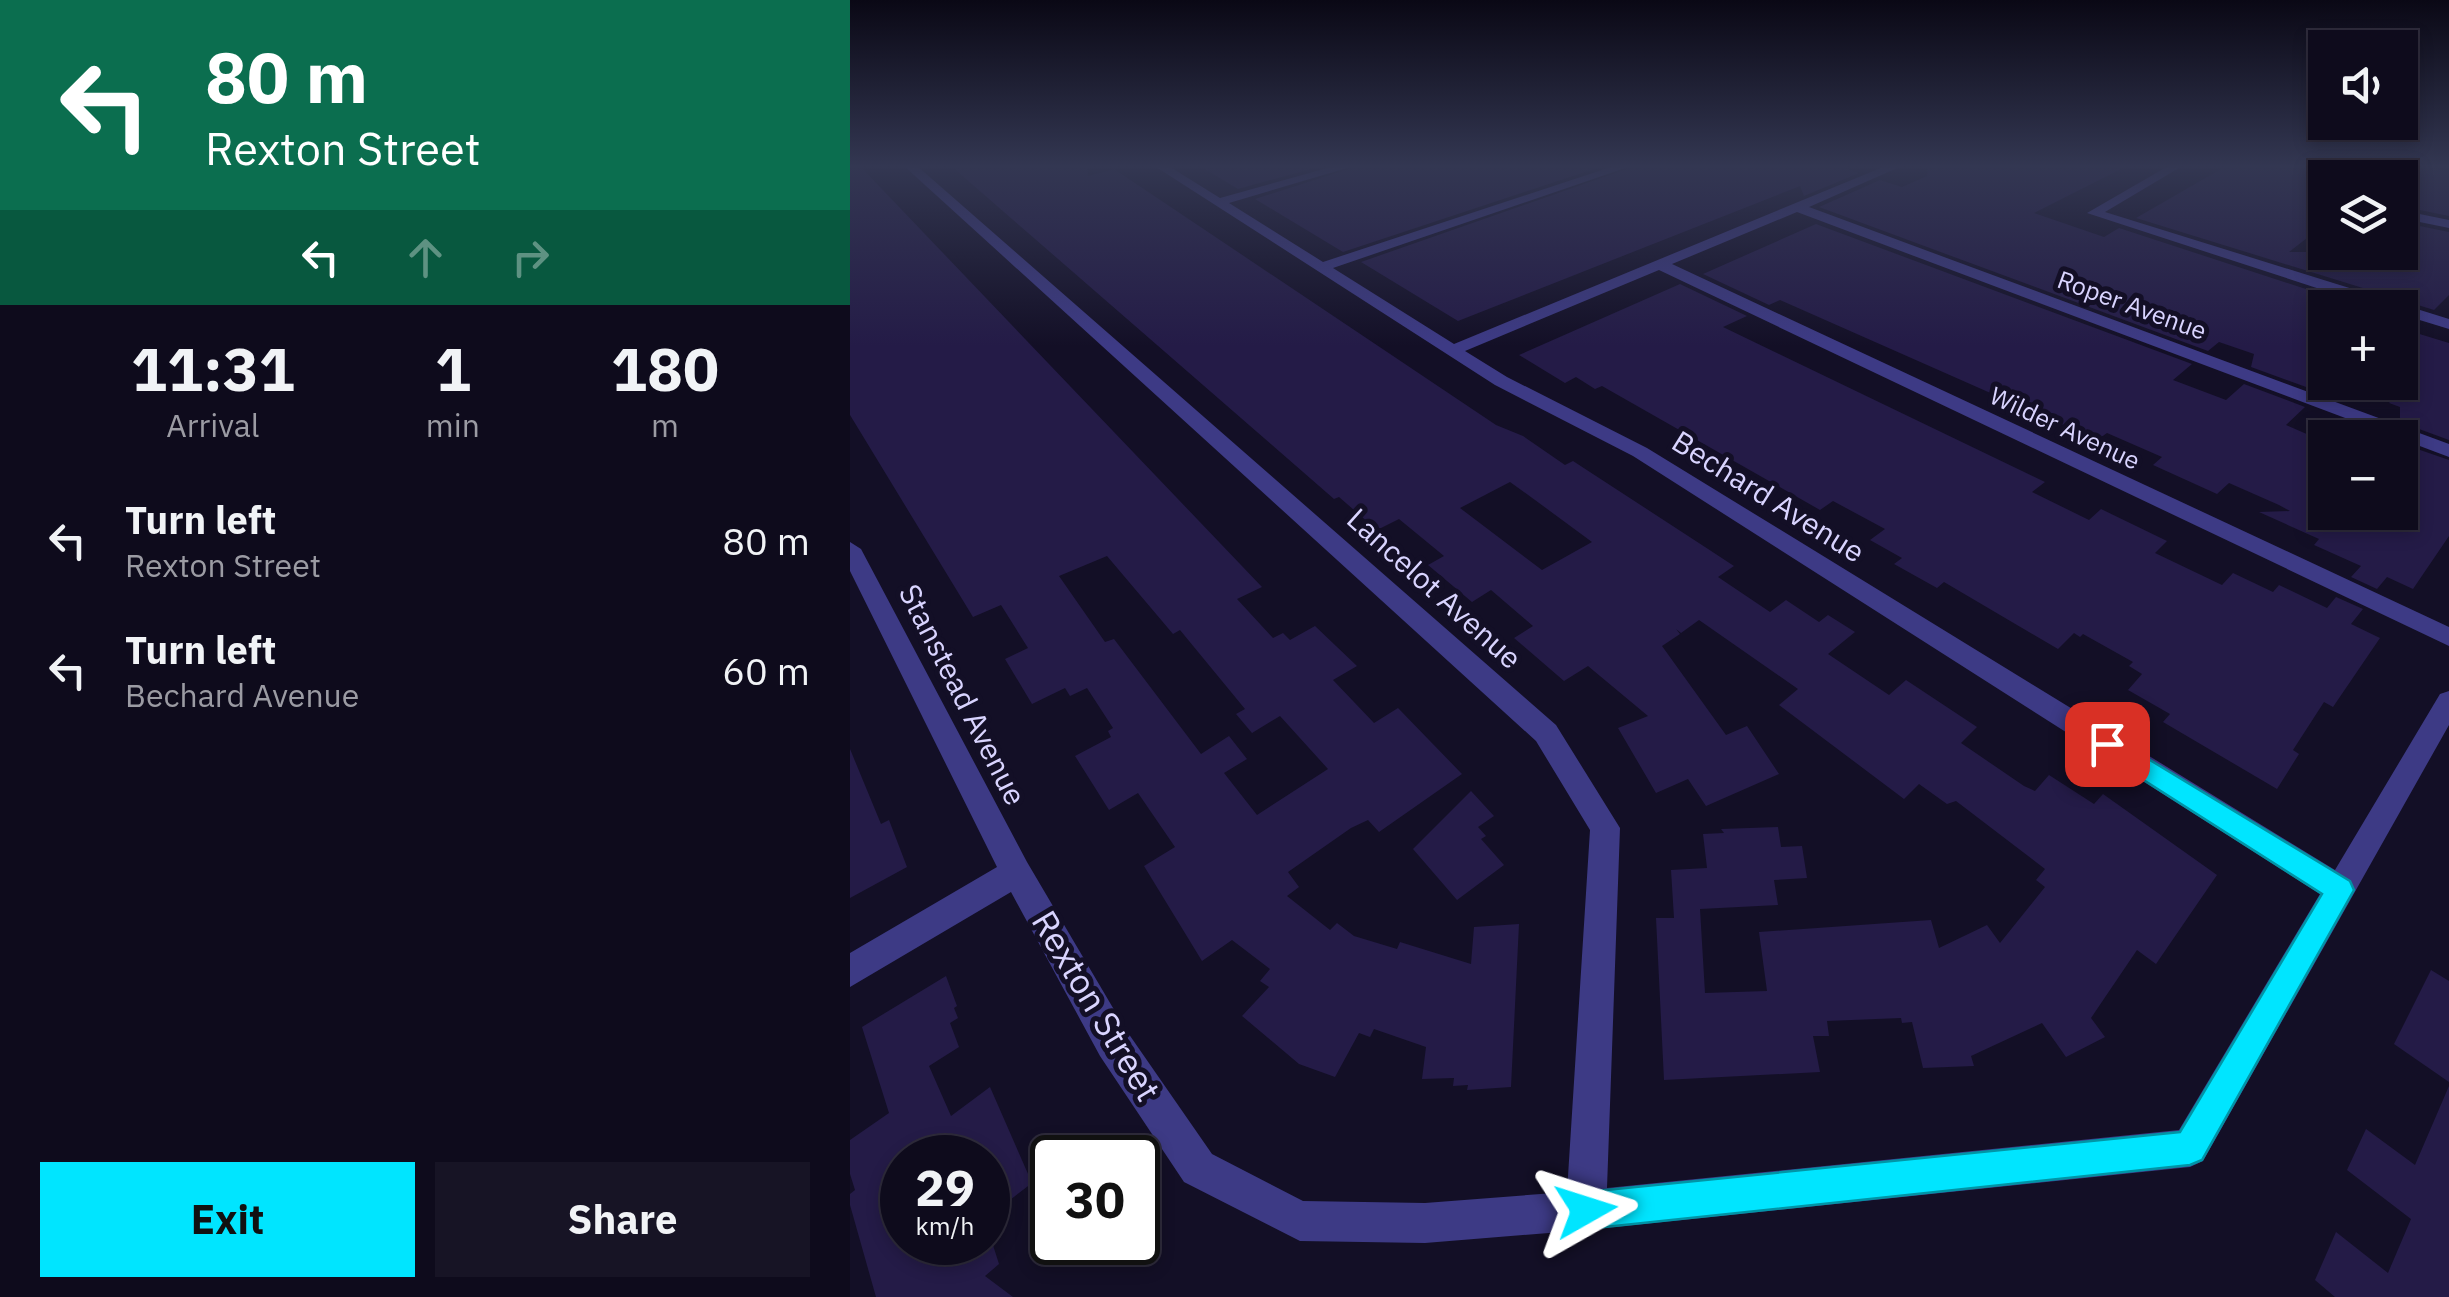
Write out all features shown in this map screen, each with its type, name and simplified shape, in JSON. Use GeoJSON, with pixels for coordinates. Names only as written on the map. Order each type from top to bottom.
{"type":"FeatureCollection","features":[{"type":"Feature","properties":{"kind":"street","name":"Lancelot Avenue"},"geometry":{"type":"LineString","coordinates":[[977,226],[1546,733],[1605,828],[1586,1210]]}},
{"type":"Feature","properties":{"kind":"street","name":"Bechard Avenue"},"geometry":{"type":"LineString","coordinates":[[1256,226],[1501,381],[1640,452],[2340,890]]}},
{"type":"Feature","properties":{"kind":"street"},"geometry":{"type":"LineString","coordinates":[[1322,267],[1446,226]]}},
{"type":"Feature","properties":{"kind":"street"},"geometry":{"type":"LineString","coordinates":[[1453,350],[1752,226]]}},
{"type":"Feature","properties":{"kind":"street","name":"Roper Avenue"},"geometry":{"type":"LineString","coordinates":[[1847,226],[2449,451]]}},
{"type":"Feature","properties":{"kind":"street"},"geometry":{"type":"LineString","coordinates":[[2134,226],[2340,290]]}},
{"type":"Feature","properties":{"kind":"street","name":"Wilder Avenue"},"geometry":{"type":"LineString","coordinates":[[1659,264],[2449,637]]}},
{"type":"Feature","properties":{"kind":"street"},"geometry":{"type":"LineString","coordinates":[[2418,314],[2449,324]]}},
{"type":"Feature","properties":{"kind":"street","name":"Stanstead Avenue"},"geometry":{"type":"LineString","coordinates":[[850,548],[1016,872]]}},
{"type":"Feature","properties":{"kind":"street","name":"Rexton Street"},"geometry":{"type":"LineString","coordinates":[[1016,872],[1113,1043],[1198,1168],[1300,1221],[1426,1223],[1586,1210],[2190,1148],[2449,701]]}},
{"type":"Feature","properties":{"kind":"street"},"geometry":{"type":"LineString","coordinates":[[850,971],[1016,872]]}},
{"type":"Feature","properties":{"kind":"building"},"geometry":{"type":"Polygon","coordinates":[[[850,226],[917,226],[1262,587],[1237,599],[1273,638],[1283,633],[1290,640],[1315,626],[1357,666],[1333,680],[1374,723],[1398,708],[1462,774],[1379,832],[1368,820],[1351,828],[1288,872],[1299,887],[1287,896],[1330,930],[1337,923],[1354,936],[1397,949],[1400,942],[1471,964],[1474,927],[1519,924],[1511,1087],[1467,1090],[1468,1085],[1453,1086],[1454,1078],[1422,1079],[1426,1047],[1374,1029],[1370,1037],[1359,1033],[1335,1077],[1299,1064],[1242,1016],[1269,987],[1260,981],[1270,969],[1232,940],[1202,961],[1144,866],[1175,847],[1138,793],[1109,810],[1075,756],[1111,737],[1108,731],[1113,728],[1087,688],[1070,696],[1065,688],[1032,704],[1005,659],[1028,648],[1001,605],[973,617],[850,415],[850,226]],[[1107,556],[1059,576],[1105,642],[1114,639],[1201,754],[1229,736],[1247,759],[1224,773],[1257,815],[1328,769],[1280,716],[1252,733],[1236,714],[1245,709],[1180,630],[1173,634],[1107,556]]]}},
{"type":"Feature","properties":{"kind":"building"},"geometry":{"type":"Polygon","coordinates":[[[1020,226],[1198,226],[1496,425],[1523,436],[1565,465],[1573,461],[1734,566],[1718,577],[1770,612],[1786,600],[1819,622],[1828,615],[1855,632],[1828,654],[1889,695],[1906,680],[1977,727],[1961,743],[2024,786],[2035,791],[2049,775],[2094,804],[2103,794],[2217,875],[2156,964],[2137,950],[2091,1018],[2105,1037],[2066,1057],[2042,1023],[1971,1056],[1974,1066],[1923,1068],[1912,1022],[1902,1023],[1901,1018],[1827,1021],[1829,1036],[1813,1036],[1820,1072],[1664,1080],[1656,918],[1674,918],[1671,870],[1707,868],[1703,834],[1724,833],[1721,829],[1778,827],[1781,847],[1802,846],[1807,878],[1774,880],[1778,905],[1700,909],[1705,993],[1767,991],[1759,932],[1931,920],[1939,948],[1987,925],[2000,943],[2045,887],[2036,880],[2045,869],[1956,801],[1947,804],[1919,784],[1904,799],[1779,705],[1798,689],[1699,620],[1681,633],[1676,629],[1680,634],[1662,646],[1726,735],[1747,726],[1779,774],[1706,806],[1688,779],[1656,793],[1618,728],[1648,716],[1588,666],[1564,681],[1514,638],[1533,626],[1491,590],[1472,602],[1428,565],[1444,556],[1399,519],[1377,530],[1339,497],[1334,499],[1020,226]],[[1510,482],[1460,508],[1542,570],[1592,542],[1510,482]]]}},
{"type":"Feature","properties":{"kind":"building"},"geometry":{"type":"Polygon","coordinates":[[[1299,226],[1423,226],[1343,252],[1299,226]]]}},
{"type":"Feature","properties":{"kind":"building"},"geometry":{"type":"Polygon","coordinates":[[[1465,226],[1700,226],[1458,321],[1361,262],[1465,226]]]}},
{"type":"Feature","properties":{"kind":"building"},"geometry":{"type":"Polygon","coordinates":[[[1820,226],[2192,364],[2173,380],[2226,400],[2244,384],[2305,407],[2286,425],[2308,435],[2308,530],[2418,530],[2418,449],[2449,460],[2449,536],[2413,589],[2387,577],[2377,589],[2351,577],[2361,566],[2314,545],[2319,539],[2259,512],[2290,511],[2279,505],[2229,483],[2217,494],[2153,465],[2162,457],[2107,433],[2097,440],[1780,300],[1769,305],[1703,274],[1820,226]]]}},
{"type":"Feature","properties":{"kind":"building"},"geometry":{"type":"Polygon","coordinates":[[[1869,226],[2071,226],[2104,237],[2119,228],[2309,290],[2308,388],[2251,367],[2254,354],[2219,342],[2208,351],[1869,226]]]}},
{"type":"Feature","properties":{"kind":"building"},"geometry":{"type":"Polygon","coordinates":[[[2160,226],[2308,226],[2308,237],[2289,252],[2308,252],[2308,270],[2418,270],[2418,226],[2449,232],[2449,295],[2434,310],[2418,305],[2418,290],[2369,290],[2160,226]]]}},
{"type":"Feature","properties":{"kind":"building"},"geometry":{"type":"Polygon","coordinates":[[[1680,284],[1747,316],[1723,327],[2045,482],[2032,492],[2089,520],[2101,509],[2167,541],[2155,553],[2222,585],[2233,573],[2273,592],[2279,585],[2327,608],[2336,597],[2363,609],[2351,624],[2380,638],[2333,707],[2324,702],[2293,750],[2299,754],[2277,789],[2163,722],[2170,714],[2128,690],[2142,674],[2129,666],[2133,662],[2083,634],[2080,637],[2074,633],[2058,649],[1944,582],[1937,588],[1894,564],[1902,558],[1870,540],[1885,529],[1833,501],[1820,510],[1602,386],[1595,389],[1576,377],[1565,383],[1519,355],[1680,284]]]}},
{"type":"Feature","properties":{"kind":"building"},"geometry":{"type":"Polygon","coordinates":[[[2418,334],[2449,343],[2449,440],[2418,429],[2418,420],[2400,420],[2400,407],[2389,403],[2418,400],[2418,334]]]}},
{"type":"Feature","properties":{"kind":"building"},"geometry":{"type":"Polygon","coordinates":[[[850,749],[881,824],[889,820],[907,867],[850,898],[850,749]]]}},
{"type":"Feature","properties":{"kind":"building"},"geometry":{"type":"Polygon","coordinates":[[[1471,791],[1494,816],[1478,827],[1486,836],[1481,839],[1504,865],[1457,900],[1413,849],[1471,791]]]}},
{"type":"Feature","properties":{"kind":"building"},"geometry":{"type":"Polygon","coordinates":[[[2431,970],[2449,981],[2449,1082],[2394,1044],[2431,970]]]}},
{"type":"Feature","properties":{"kind":"building"},"geometry":{"type":"Polygon","coordinates":[[[946,976],[957,1006],[954,1008],[958,1018],[950,1023],[959,1047],[929,1066],[951,1116],[990,1087],[1030,1178],[1030,1185],[1010,1200],[1010,1135],[880,1135],[880,1265],[998,1265],[985,1276],[1013,1297],[876,1297],[850,1205],[850,1194],[855,1190],[850,1174],[850,1140],[889,1113],[862,1027],[946,976]]]}},
{"type":"Feature","properties":{"kind":"building"},"geometry":{"type":"Polygon","coordinates":[[[2449,1086],[2449,1297],[2335,1297],[2315,1280],[2336,1232],[2388,1273],[2411,1219],[2347,1170],[2366,1129],[2415,1165],[2449,1086]]]}},
{"type":"Feature","properties":{"kind":"route"},"geometry":{"type":"LineString","coordinates":[[1586,1210],[2190,1148],[2340,890],[2107,744]]}}]}
